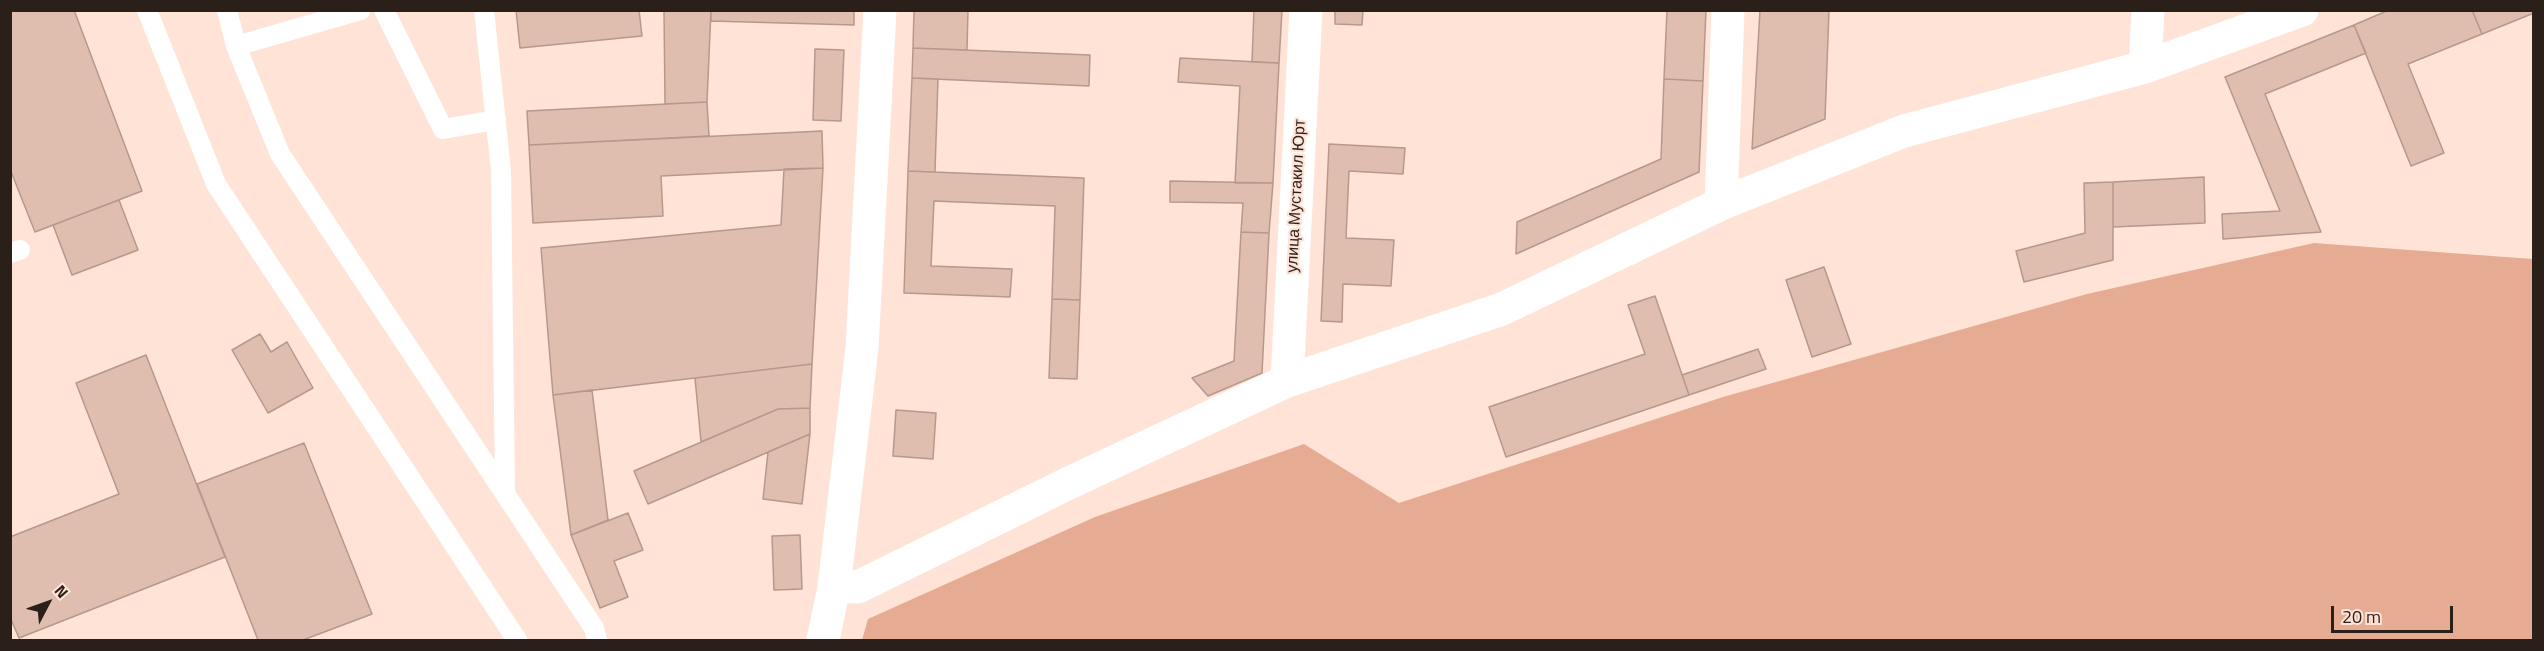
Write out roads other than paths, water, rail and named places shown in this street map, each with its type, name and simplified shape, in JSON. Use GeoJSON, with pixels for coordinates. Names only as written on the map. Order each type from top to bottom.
{"type":"FeatureCollection","features":[{"type":"Feature","properties":{"kind":"street"},"geometry":{"type":"LineString","coordinates":[[823,640],[834,587],[861,348],[880,10]]}},
{"type":"Feature","properties":{"kind":"street","name":"улица Мустакил Юрт"},"geometry":{"type":"LineString","coordinates":[[1287,381],[1306,10]]}},
{"type":"Feature","properties":{"kind":"street"},"geometry":{"type":"LineString","coordinates":[[1721,204],[1728,10]]}},
{"type":"Feature","properties":{"kind":"street"},"geometry":{"type":"LineString","coordinates":[[2145,67],[2148,10]]}},
{"type":"Feature","properties":{"kind":"street"},"geometry":{"type":"LineString","coordinates":[[834,587],[858,587],[1071,482],[1287,381],[1502,309],[1721,204],[1904,131],[2145,67],[2302,10]]}},
{"type":"Feature","properties":{"kind":"lane"},"geometry":{"type":"LineString","coordinates":[[147,10],[216,184],[517,640]]}},
{"type":"Feature","properties":{"kind":"lane"},"geometry":{"type":"LineString","coordinates":[[227,10],[236,46],[280,154],[505,491],[594,628],[597,640]]}},
{"type":"Feature","properties":{"kind":"lane"},"geometry":{"type":"LineString","coordinates":[[236,46],[361,10]]}},
{"type":"Feature","properties":{"kind":"lane"},"geometry":{"type":"LineString","coordinates":[[384,10],[443,129],[496,120]]}},
{"type":"Feature","properties":{"kind":"lane"},"geometry":{"type":"LineString","coordinates":[[484,10],[501,171],[505,491]]}}]}
